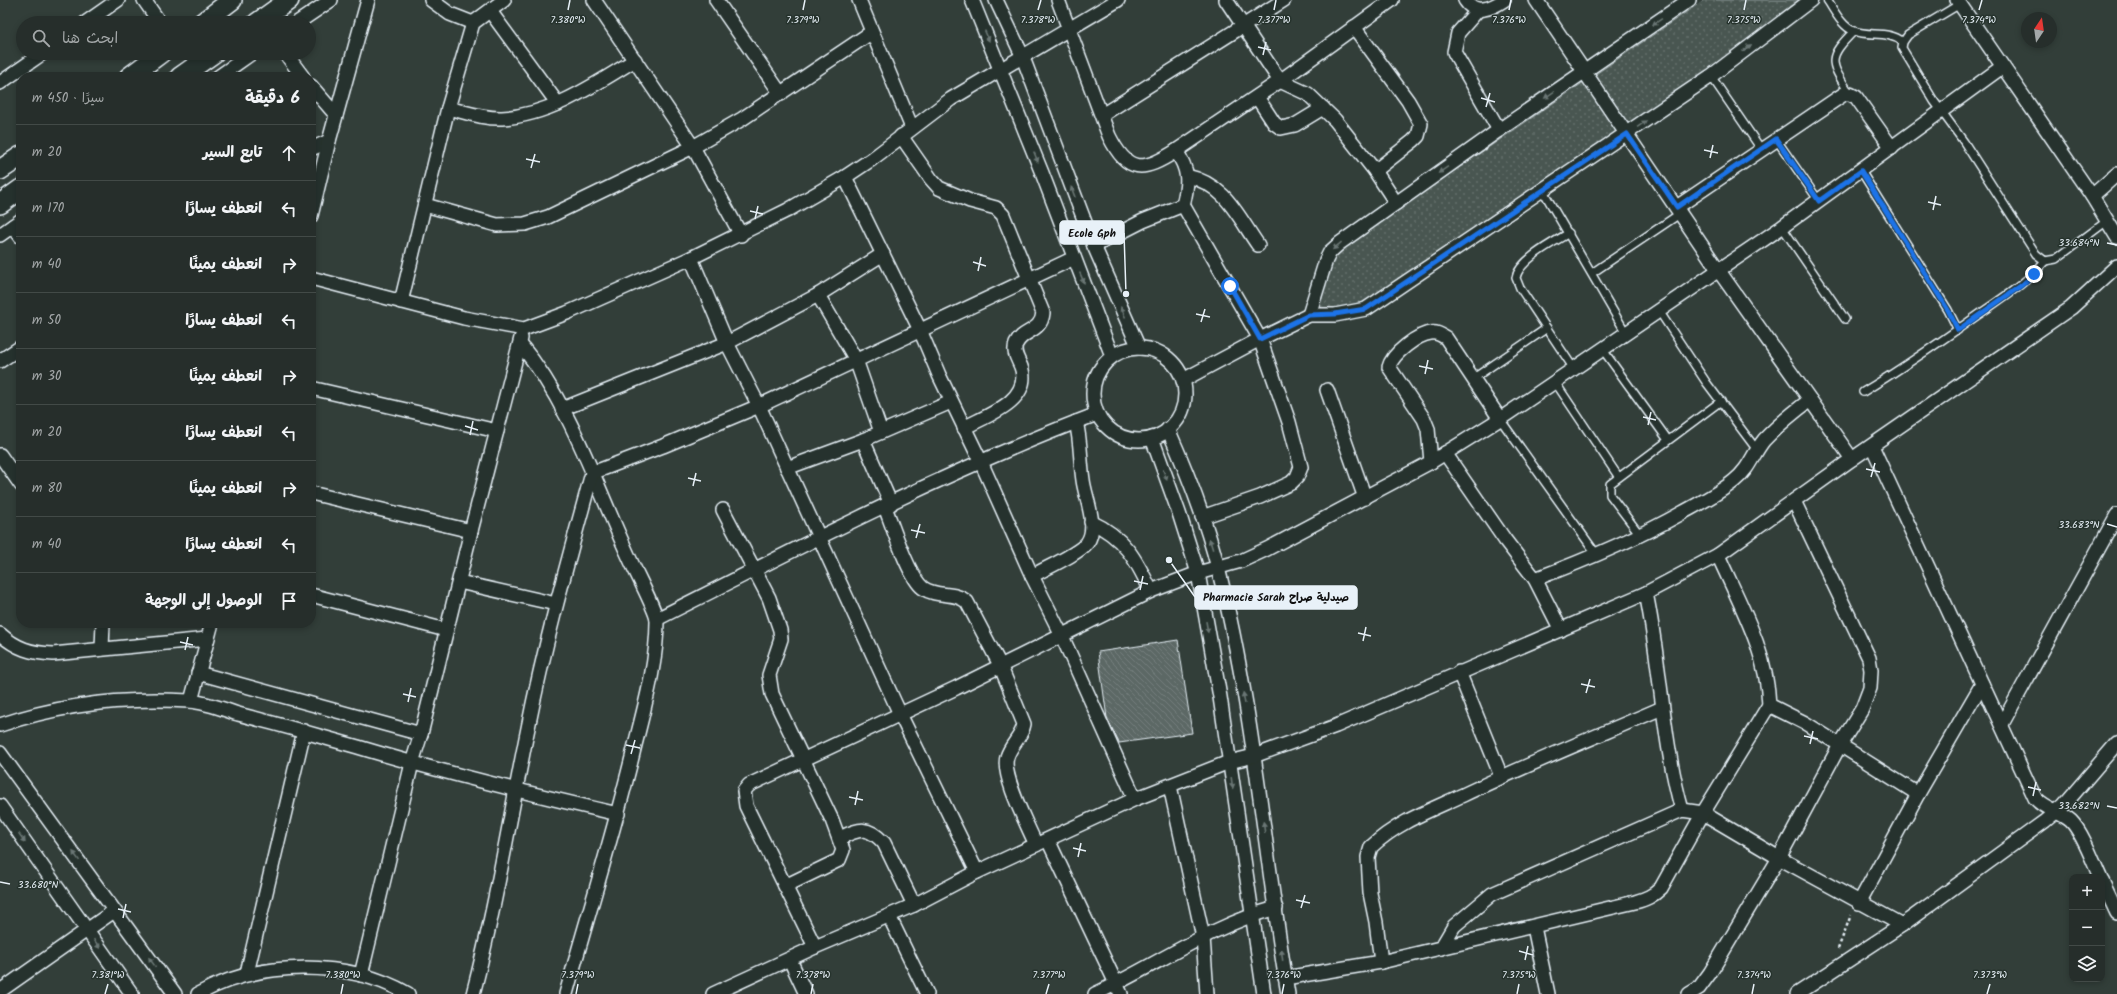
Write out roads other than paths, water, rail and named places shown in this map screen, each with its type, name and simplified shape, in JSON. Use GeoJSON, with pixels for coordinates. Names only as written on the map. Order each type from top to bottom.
{"type":"FeatureCollection","features":[{"type":"Feature","properties":{"kind":"main road"},"geometry":{"type":"LineString","coordinates":[[211,16],[232,0]]}},
{"type":"Feature","properties":{"kind":"main road"},"geometry":{"type":"LineString","coordinates":[[268,16],[289,0]]}},
{"type":"Feature","properties":{"kind":"main road"},"geometry":{"type":"LineString","coordinates":[[136,72],[152,60]]}},
{"type":"Feature","properties":{"kind":"main road"},"geometry":{"type":"LineString","coordinates":[[187,72],[204,60]]}},
{"type":"Feature","properties":{"kind":"main road"},"geometry":{"type":"LineString","coordinates":[[0,170],[16,159]]}},
{"type":"Feature","properties":{"kind":"main road"},"geometry":{"type":"LineString","coordinates":[[0,204],[16,193]]}},
{"type":"Feature","properties":{"kind":"street"},"geometry":{"type":"LineString","coordinates":[[95,16],[118,0]]}},
{"type":"Feature","properties":{"kind":"street"},"geometry":{"type":"LineString","coordinates":[[144,0],[155,16]]}},
{"type":"Feature","properties":{"kind":"street"},"geometry":{"type":"LineString","coordinates":[[307,16],[331,0]]}},
{"type":"Feature","properties":{"kind":"street"},"geometry":{"type":"LineString","coordinates":[[316,195],[329,140],[368,0]]}},
{"type":"Feature","properties":{"kind":"street"},"geometry":{"type":"LineString","coordinates":[[431,0],[450,14],[473,23]]}},
{"type":"Feature","properties":{"kind":"street"},"geometry":{"type":"LineString","coordinates":[[401,302],[448,108],[473,23],[504,0]]}},
{"type":"Feature","properties":{"kind":"street"},"geometry":{"type":"LineString","coordinates":[[594,0],[693,147],[740,235]]}},
{"type":"Feature","properties":{"kind":"street"},"geometry":{"type":"LineString","coordinates":[[716,0],[780,94]]}},
{"type":"Feature","properties":{"kind":"street"},"geometry":{"type":"LineString","coordinates":[[859,0],[872,32],[906,132],[931,179],[940,188],[970,201],[996,208],[1010,229],[1028,279],[1043,313],[1039,326],[1018,340],[1014,350],[1022,370],[1021,388],[1017,396],[1005,406],[964,428]]}},
{"type":"Feature","properties":{"kind":"street"},"geometry":{"type":"LineString","coordinates":[[972,0],[1001,68],[1112,356]]}},
{"type":"Feature","properties":{"kind":"street"},"geometry":{"type":"LineString","coordinates":[[996,0],[1022,55],[1094,246],[1139,348]]}},
{"type":"Feature","properties":{"kind":"street"},"geometry":{"type":"LineString","coordinates":[[1058,0],[1116,149],[1129,163],[1147,166],[1158,163],[1257,97],[1392,0]]}},
{"type":"Feature","properties":{"kind":"street"},"geometry":{"type":"LineString","coordinates":[[316,279],[464,318],[524,329],[567,313],[740,235],[845,177],[951,99],[1022,55],[1118,0]]}},
{"type":"Feature","properties":{"kind":"street"},"geometry":{"type":"LineString","coordinates":[[1226,0],[1280,81],[1308,94],[1335,120],[1375,171],[1396,203]]}},
{"type":"Feature","properties":{"kind":"street"},"geometry":{"type":"LineString","coordinates":[[1102,116],[1284,0]]}},
{"type":"Feature","properties":{"kind":"street"},"geometry":{"type":"LineString","coordinates":[[1465,0],[1471,7],[1478,10],[1484,10],[1504,0]]}},
{"type":"Feature","properties":{"kind":"street"},"geometry":{"type":"LineString","coordinates":[[1536,0],[1719,271],[1780,355],[1852,459]]}},
{"type":"Feature","properties":{"kind":"street"},"geometry":{"type":"LineString","coordinates":[[1309,315],[1323,268],[1330,252],[1499,130],[1689,0]]}},
{"type":"Feature","properties":{"kind":"street"},"geometry":{"type":"LineString","coordinates":[[1183,380],[1309,315],[1335,314],[1366,309],[1711,76],[1811,0]]}},
{"type":"Feature","properties":{"kind":"street"},"geometry":{"type":"LineString","coordinates":[[1958,2],[2092,196],[2117,237]]}},
{"type":"Feature","properties":{"kind":"street"},"geometry":{"type":"LineString","coordinates":[[1478,10],[1458,33],[1454,52],[1499,130]]}},
{"type":"Feature","properties":{"kind":"street"},"geometry":{"type":"LineString","coordinates":[[490,11],[558,104]]}},
{"type":"Feature","properties":{"kind":"street"},"geometry":{"type":"LineString","coordinates":[[1354,27],[1408,101],[1421,124],[1418,136],[1375,171]]}},
{"type":"Feature","properties":{"kind":"street"},"geometry":{"type":"LineString","coordinates":[[425,205],[483,223],[513,226],[548,217],[693,147],[780,94],[872,32]]}},
{"type":"Feature","properties":{"kind":"street"},"geometry":{"type":"LineString","coordinates":[[0,83],[33,60]]}},
{"type":"Feature","properties":{"kind":"street"},"geometry":{"type":"LineString","coordinates":[[225,72],[242,60]]}},
{"type":"Feature","properties":{"kind":"street"},"geometry":{"type":"LineString","coordinates":[[290,60],[299,72]]}},
{"type":"Feature","properties":{"kind":"street"},"geometry":{"type":"LineString","coordinates":[[448,108],[476,115],[501,118],[522,115],[558,104],[635,60]]}},
{"type":"Feature","properties":{"kind":"street"},"geometry":{"type":"LineString","coordinates":[[815,947],[748,812],[743,796],[748,785],[900,714],[1151,590],[1198,573],[1241,561],[1365,498],[1431,462],[1500,419],[1719,271],[1861,171],[2002,67]]}},
{"type":"Feature","properties":{"kind":"street"},"geometry":{"type":"LineString","coordinates":[[316,92],[336,115]]}},
{"type":"Feature","properties":{"kind":"street"},"geometry":{"type":"LineString","coordinates":[[1679,210],[1761,149],[1844,94],[1850,94],[1856,97],[1892,148]]}},
{"type":"Feature","properties":{"kind":"street"},"geometry":{"type":"LineString","coordinates":[[1257,97],[1274,123],[1281,128],[1295,125],[1323,108]]}},
{"type":"Feature","properties":{"kind":"street"},"geometry":{"type":"LineString","coordinates":[[316,147],[329,140]]}},
{"type":"Feature","properties":{"kind":"street"},"geometry":{"type":"LineString","coordinates":[[1176,151],[1186,167],[1187,186],[1183,204],[1260,339],[1289,422],[1301,467],[1298,477],[1291,483],[1202,518]]}},
{"type":"Feature","properties":{"kind":"street"},"geometry":{"type":"LineString","coordinates":[[2092,196],[2117,174]]}},
{"type":"Feature","properties":{"kind":"street"},"geometry":{"type":"LineString","coordinates":[[1187,176],[1202,180],[1222,193],[1258,245]]}},
{"type":"Feature","properties":{"kind":"street"},"geometry":{"type":"LineString","coordinates":[[845,177],[920,330],[951,402],[981,462],[1032,576],[1061,634],[1134,800]]}},
{"type":"Feature","properties":{"kind":"street"},"geometry":{"type":"LineString","coordinates":[[1094,246],[1143,221],[1183,204]]}},
{"type":"Feature","properties":{"kind":"street"},"geometry":{"type":"LineString","coordinates":[[0,235],[16,224]]}},
{"type":"Feature","properties":{"kind":"street"},"geometry":{"type":"LineString","coordinates":[[562,409],[727,343],[818,295],[884,254]]}},
{"type":"Feature","properties":{"kind":"street"},"geometry":{"type":"LineString","coordinates":[[691,258],[727,343],[787,468],[900,714],[977,872]]}},
{"type":"Feature","properties":{"kind":"street"},"geometry":{"type":"LineString","coordinates":[[592,472],[663,446],[758,406],[1074,258]]}},
{"type":"Feature","properties":{"kind":"street"},"geometry":{"type":"LineString","coordinates":[[713,994],[728,991],[815,947],[889,916],[977,872],[1134,800],[1229,762],[1254,756],[1336,726],[1646,593],[1718,555],[1852,459],[2071,308],[2107,277],[2117,266]]}},
{"type":"Feature","properties":{"kind":"street"},"geometry":{"type":"LineString","coordinates":[[818,295],[856,360],[881,432]]}},
{"type":"Feature","properties":{"kind":"street"},"geometry":{"type":"LineString","coordinates":[[361,975],[412,763],[421,734],[471,531],[524,329]]}},
{"type":"Feature","properties":{"kind":"street"},"geometry":{"type":"LineString","coordinates":[[1431,462],[1428,429],[1424,419],[1389,367],[1391,361],[1400,351],[1425,334],[1440,334],[1452,345],[1500,419]]}},
{"type":"Feature","properties":{"kind":"street"},"geometry":{"type":"LineString","coordinates":[[520,344],[536,364],[562,409],[592,472],[657,619],[652,672],[618,814],[566,994]]}},
{"type":"Feature","properties":{"kind":"street"},"geometry":{"type":"LineString","coordinates":[[1139,348],[1153,350],[1166,357],[1176,367],[1183,380],[1185,394],[1183,407],[1178,419],[1168,429],[1152,438],[1140,440],[1121,435],[1105,424],[1098,414],[1094,402],[1093,389],[1096,376],[1112,356],[1139,348]]}},
{"type":"Feature","properties":{"kind":"street"},"geometry":{"type":"LineString","coordinates":[[0,361],[16,350]]}},
{"type":"Feature","properties":{"kind":"street"},"geometry":{"type":"LineString","coordinates":[[316,389],[497,431]]}},
{"type":"Feature","properties":{"kind":"street"},"geometry":{"type":"LineString","coordinates":[[1326,390],[1365,498]]}},
{"type":"Feature","properties":{"kind":"street"},"geometry":{"type":"LineString","coordinates":[[1535,579],[1641,536],[1724,489],[1748,469],[1757,450],[1784,421],[1810,400]]}},
{"type":"Feature","properties":{"kind":"street"},"geometry":{"type":"LineString","coordinates":[[787,468],[862,440],[951,402]]}},
{"type":"Feature","properties":{"kind":"street"},"geometry":{"type":"LineString","coordinates":[[657,619],[888,505],[981,462],[1098,414]]}},
{"type":"Feature","properties":{"kind":"street"},"geometry":{"type":"LineString","coordinates":[[1032,576],[1080,550],[1088,541],[1091,522],[1089,501],[1083,481],[1079,434],[1076,422]]}},
{"type":"Feature","properties":{"kind":"street"},"geometry":{"type":"LineString","coordinates":[[1168,429],[1202,518],[1218,568],[1235,643],[1254,756],[1288,994]]}},
{"type":"Feature","properties":{"kind":"street"},"geometry":{"type":"LineString","coordinates":[[1152,438],[1198,573],[1220,697],[1264,994]]}},
{"type":"Feature","properties":{"kind":"street"},"geometry":{"type":"LineString","coordinates":[[862,440],[888,505],[910,569],[923,588],[958,596],[967,602],[1000,665],[1024,724],[1019,739],[1007,757],[1006,772],[1036,845]]}},
{"type":"Feature","properties":{"kind":"street"},"geometry":{"type":"LineString","coordinates":[[1872,446],[2035,798],[2040,805],[2072,822],[2077,829],[2099,874]]}},
{"type":"Feature","properties":{"kind":"street"},"geometry":{"type":"LineString","coordinates":[[1445,453],[1505,540],[1535,579],[1561,630]]}},
{"type":"Feature","properties":{"kind":"street"},"geometry":{"type":"LineString","coordinates":[[0,455],[16,478]]}},
{"type":"Feature","properties":{"kind":"street"},"geometry":{"type":"LineString","coordinates":[[473,994],[556,604],[592,472]]}},
{"type":"Feature","properties":{"kind":"street"},"geometry":{"type":"LineString","coordinates":[[316,494],[471,531]]}},
{"type":"Feature","properties":{"kind":"street"},"geometry":{"type":"LineString","coordinates":[[1689,994],[1699,988],[1710,973],[1779,858],[1840,745],[1862,709],[1870,688],[1872,670],[1869,658],[1794,502]]}},
{"type":"Feature","properties":{"kind":"street"},"geometry":{"type":"LineString","coordinates":[[723,510],[769,598],[780,630],[781,639],[769,675],[772,694],[840,838],[843,850],[839,860],[785,886]]}},
{"type":"Feature","properties":{"kind":"street"},"geometry":{"type":"LineString","coordinates":[[2002,724],[2117,515]]}},
{"type":"Feature","properties":{"kind":"street"},"geometry":{"type":"LineString","coordinates":[[1091,522],[1105,528],[1123,543],[1139,565],[1151,590]]}},
{"type":"Feature","properties":{"kind":"street"},"geometry":{"type":"LineString","coordinates":[[1285,978],[1381,962],[1635,902],[1655,894],[1665,881],[1703,813],[1769,705],[1768,685],[1763,658],[1718,555]]}},
{"type":"Feature","properties":{"kind":"street"},"geometry":{"type":"LineString","coordinates":[[459,582],[556,604]]}},
{"type":"Feature","properties":{"kind":"street"},"geometry":{"type":"LineString","coordinates":[[1646,593],[1654,627],[1662,708],[1672,768],[1682,810]]}},
{"type":"Feature","properties":{"kind":"street"},"geometry":{"type":"LineString","coordinates":[[316,596],[446,630]]}},
{"type":"Feature","properties":{"kind":"street"},"geometry":{"type":"LineString","coordinates":[[102,649],[103,628]]}},
{"type":"Feature","properties":{"kind":"street"},"geometry":{"type":"LineString","coordinates":[[190,701],[210,628]]}},
{"type":"Feature","properties":{"kind":"street"},"geometry":{"type":"LineString","coordinates":[[0,634],[18,648],[31,652],[53,654],[207,639]]}},
{"type":"Feature","properties":{"kind":"street"},"geometry":{"type":"LineString","coordinates":[[1459,672],[1501,776]]}},
{"type":"Feature","properties":{"kind":"street"},"geometry":{"type":"LineString","coordinates":[[198,673],[421,734]]}},
{"type":"Feature","properties":{"kind":"street"},"geometry":{"type":"LineString","coordinates":[[1858,902],[1918,794],[1982,684]]}},
{"type":"Feature","properties":{"kind":"street"},"geometry":{"type":"LineString","coordinates":[[0,725],[56,708],[83,704],[110,701],[190,701],[304,731],[412,763],[515,791],[618,814]]}},
{"type":"Feature","properties":{"kind":"street"},"geometry":{"type":"LineString","coordinates":[[1769,705],[1805,723],[1918,794]]}},
{"type":"Feature","properties":{"kind":"street"},"geometry":{"type":"LineString","coordinates":[[1381,962],[1376,922],[1370,893],[1368,857],[1371,847],[1393,829],[1409,820],[1501,776],[1662,708]]}},
{"type":"Feature","properties":{"kind":"street"},"geometry":{"type":"LineString","coordinates":[[247,973],[304,731]]}},
{"type":"Feature","properties":{"kind":"street"},"geometry":{"type":"LineString","coordinates":[[1797,994],[1902,926],[2055,813],[2117,743]]}},
{"type":"Feature","properties":{"kind":"street"},"geometry":{"type":"LineString","coordinates":[[0,752],[175,994]]}},
{"type":"Feature","properties":{"kind":"street"},"geometry":{"type":"LineString","coordinates":[[1170,786],[1203,937],[1208,994]]}},
{"type":"Feature","properties":{"kind":"street"},"geometry":{"type":"LineString","coordinates":[[0,806],[132,994]]}},
{"type":"Feature","properties":{"kind":"street"},"geometry":{"type":"LineString","coordinates":[[1441,948],[1454,926],[1492,894],[1682,810],[1703,813],[1779,858],[1902,926]]}},
{"type":"Feature","properties":{"kind":"street"},"geometry":{"type":"LineString","coordinates":[[840,838],[860,830],[867,830],[876,835],[884,843],[914,904]]}},
{"type":"Feature","properties":{"kind":"street"},"geometry":{"type":"LineString","coordinates":[[1048,840],[1119,989]]}},
{"type":"Feature","properties":{"kind":"street"},"geometry":{"type":"LineString","coordinates":[[2105,887],[2117,913]]}},
{"type":"Feature","properties":{"kind":"street"},"geometry":{"type":"LineString","coordinates":[[1095,994],[1119,989],[1203,937],[1252,915],[1276,908]]}},
{"type":"Feature","properties":{"kind":"street"},"geometry":{"type":"LineString","coordinates":[[0,991],[114,911]]}},
{"type":"Feature","properties":{"kind":"street"},"geometry":{"type":"LineString","coordinates":[[889,916],[927,994]]}},
{"type":"Feature","properties":{"kind":"street"},"geometry":{"type":"LineString","coordinates":[[1534,926],[1548,994]]}},
{"type":"Feature","properties":{"kind":"street"},"geometry":{"type":"LineString","coordinates":[[790,960],[806,994]]}},
{"type":"Feature","properties":{"kind":"street"},"geometry":{"type":"LineString","coordinates":[[198,994],[216,984],[247,973],[324,968],[361,975],[390,983],[408,994]]}},
{"type":"Feature","properties":{"kind":"lane"},"geometry":{"type":"LineString","coordinates":[[1827,0],[1844,23],[1854,32],[1890,35],[1903,42]]}},
{"type":"Feature","properties":{"kind":"lane"},"geometry":{"type":"LineString","coordinates":[[1958,2],[1908,35],[1903,42],[1902,48],[1934,101],[1943,110],[2030,245],[2040,259],[2045,261],[2056,259],[2107,221]]}},
{"type":"Feature","properties":{"kind":"lane"},"geometry":{"type":"LineString","coordinates":[[1850,94],[1836,71],[1834,60],[1837,49],[1854,32]]}},
{"type":"Feature","properties":{"kind":"lane"},"geometry":{"type":"LineString","coordinates":[[1711,76],[1761,149]]}},
{"type":"Feature","properties":{"kind":"lane"},"geometry":{"type":"LineString","coordinates":[[1776,139],[1819,201]]}},
{"type":"Feature","properties":{"kind":"lane"},"geometry":{"type":"LineString","coordinates":[[1861,171],[1948,310],[1958,330]]}},
{"type":"Feature","properties":{"kind":"lane"},"geometry":{"type":"LineString","coordinates":[[1542,189],[1626,333]]}},
{"type":"Feature","properties":{"kind":"lane"},"geometry":{"type":"LineString","coordinates":[[1592,273],[1679,210]]}},
{"type":"Feature","properties":{"kind":"lane"},"geometry":{"type":"LineString","coordinates":[[1782,227],[1845,319]]}},
{"type":"Feature","properties":{"kind":"lane"},"geometry":{"type":"LineString","coordinates":[[1569,233],[1540,251],[1524,264],[1517,274],[1517,283],[1574,369]]}},
{"type":"Feature","properties":{"kind":"lane"},"geometry":{"type":"LineString","coordinates":[[1863,392],[1911,363],[2022,285],[2045,261]]}},
{"type":"Feature","properties":{"kind":"lane"},"geometry":{"type":"LineString","coordinates":[[1659,311],[1757,450]]}},
{"type":"Feature","properties":{"kind":"lane"},"geometry":{"type":"LineString","coordinates":[[1474,378],[1547,328]]}},
{"type":"Feature","properties":{"kind":"lane"},"geometry":{"type":"LineString","coordinates":[[1602,350],[1668,440]]}},
{"type":"Feature","properties":{"kind":"lane"},"geometry":{"type":"LineString","coordinates":[[1555,382],[1618,476]]}},
{"type":"Feature","properties":{"kind":"lane"},"geometry":{"type":"LineString","coordinates":[[1641,536],[1610,495],[1610,484],[1618,476],[1721,401]]}},
{"type":"Feature","properties":{"kind":"lane"},"geometry":{"type":"LineString","coordinates":[[1500,419],[1597,555]]}},
{"type":"Feature","properties":{"kind":"place","name":"Ecole Gph"},"geometry":{"type":"Point","coordinates":[1126,294]}},
{"type":"Feature","properties":{"kind":"place","name":"Pharmacie Sarah صيدلية صراح"},"geometry":{"type":"Point","coordinates":[1169,560]}}]}
